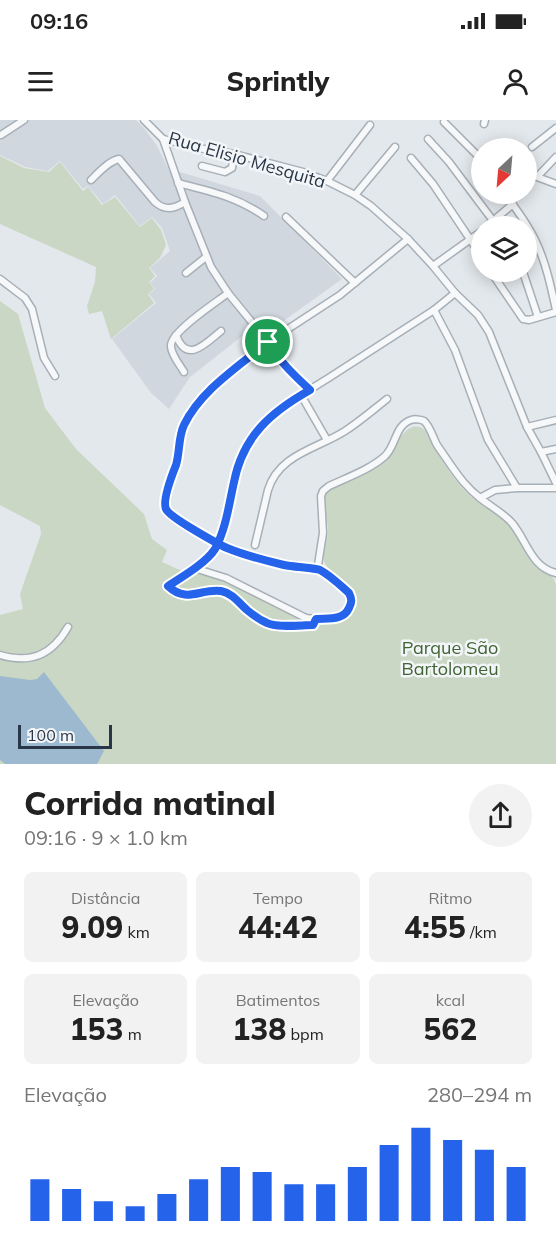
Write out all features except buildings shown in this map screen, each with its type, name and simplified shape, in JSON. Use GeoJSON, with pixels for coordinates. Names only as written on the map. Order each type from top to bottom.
{"type":"FeatureCollection","features":[{"type":"Feature","properties":{"kind":"street"},"geometry":{"type":"LineString","coordinates":[[1,135],[24,120]]}},
{"type":"Feature","properties":{"kind":"street","name":"Rua Elisio Mesquita"},"geometry":{"type":"LineString","coordinates":[[144,120],[163,139],[204,149],[234,153],[303,172],[356,195],[371,206],[408,239],[455,293],[478,315],[489,332],[527,427],[542,452],[556,483]]}},
{"type":"Feature","properties":{"kind":"street"},"geometry":{"type":"LineString","coordinates":[[444,122],[471,149]]}},
{"type":"Feature","properties":{"kind":"street"},"geometry":{"type":"LineString","coordinates":[[327,181],[370,125]]}},
{"type":"Feature","properties":{"kind":"street"},"geometry":{"type":"LineString","coordinates":[[537,143],[556,128]]}},
{"type":"Feature","properties":{"kind":"street"},"geometry":{"type":"LineString","coordinates":[[163,139],[206,257],[215,274],[268,342],[275,355],[310,390]]}},
{"type":"Feature","properties":{"kind":"street"},"geometry":{"type":"LineString","coordinates":[[428,140],[449,162],[489,216]]}},
{"type":"Feature","properties":{"kind":"street"},"geometry":{"type":"LineString","coordinates":[[356,195],[395,147]]}},
{"type":"Feature","properties":{"kind":"street"},"geometry":{"type":"LineString","coordinates":[[202,166],[225,172],[232,168],[234,153]]}},
{"type":"Feature","properties":{"kind":"street"},"geometry":{"type":"LineString","coordinates":[[556,157],[537,177],[556,184]]}},
{"type":"Feature","properties":{"kind":"street"},"geometry":{"type":"LineString","coordinates":[[411,158],[433,184],[470,240],[433,266]]}},
{"type":"Feature","properties":{"kind":"street"},"geometry":{"type":"LineString","coordinates":[[91,180],[115,159],[119,159],[155,202],[162,207],[170,208],[185,202]]}},
{"type":"Feature","properties":{"kind":"street"},"geometry":{"type":"LineString","coordinates":[[178,183],[219,193],[249,206],[264,216]]}},
{"type":"Feature","properties":{"kind":"street"},"geometry":{"type":"LineString","coordinates":[[498,282],[524,319],[529,320],[556,311],[536,242],[513,204],[502,216]]}},
{"type":"Feature","properties":{"kind":"street"},"geometry":{"type":"LineString","coordinates":[[286,218],[355,282]]}},
{"type":"Feature","properties":{"kind":"street"},"geometry":{"type":"LineString","coordinates":[[194,568],[226,578],[306,618],[338,618],[348,610],[351,598],[349,593],[319,569],[285,565],[217,543],[170,515],[165,506],[184,424],[210,390],[268,342],[339,295],[408,239]]}},
{"type":"Feature","properties":{"kind":"street"},"geometry":{"type":"LineString","coordinates":[[186,273],[206,257]]}},
{"type":"Feature","properties":{"kind":"street"},"geometry":{"type":"LineString","coordinates":[[0,279],[25,298],[32,309],[44,358],[55,376]]}},
{"type":"Feature","properties":{"kind":"street"},"geometry":{"type":"LineString","coordinates":[[526,282],[538,317]]}},
{"type":"Feature","properties":{"kind":"street"},"geometry":{"type":"LineString","coordinates":[[184,372],[170,346],[171,342],[191,321],[228,293]]}},
{"type":"Feature","properties":{"kind":"street"},"geometry":{"type":"LineString","coordinates":[[316,619],[313,625],[271,624],[248,611],[227,593],[211,591],[184,595],[171,590],[168,586],[209,556],[217,543],[235,475],[253,435],[270,418],[301,395],[434,310],[455,293]]}},
{"type":"Feature","properties":{"kind":"street"},"geometry":{"type":"LineString","coordinates":[[434,310],[455,350],[488,440],[518,488]]}},
{"type":"Feature","properties":{"kind":"street"},"geometry":{"type":"LineString","coordinates":[[176,335],[185,348],[194,351],[221,331]]}},
{"type":"Feature","properties":{"kind":"street"},"geometry":{"type":"LineString","coordinates":[[301,395],[327,440]]}},
{"type":"Feature","properties":{"kind":"street"},"geometry":{"type":"LineString","coordinates":[[255,545],[268,490],[279,469],[295,456],[346,430],[387,399]]}},
{"type":"Feature","properties":{"kind":"street"},"geometry":{"type":"LineString","coordinates":[[319,569],[323,533],[321,499],[323,491],[387,455],[404,423],[411,419],[418,419],[423,421],[464,484],[511,522],[539,564],[556,573]]}},
{"type":"Feature","properties":{"kind":"street"},"geometry":{"type":"LineString","coordinates":[[527,427],[556,420]]}},
{"type":"Feature","properties":{"kind":"street"},"geometry":{"type":"LineString","coordinates":[[542,452],[556,449]]}},
{"type":"Feature","properties":{"kind":"street"},"geometry":{"type":"LineString","coordinates":[[480,498],[495,490],[556,488]]}},
{"type":"Feature","properties":{"kind":"street"},"geometry":{"type":"LineString","coordinates":[[0,655],[23,659],[41,655],[62,639],[68,627]]}},
{"type":"Feature","properties":{"kind":"shaded area"},"geometry":{"type":"Polygon","coordinates":[[[0,120],[136,120],[157,146],[172,176],[180,172],[260,196],[342,279],[268,332],[260,322],[190,377],[169,409],[151,393],[112,339],[156,303],[149,294],[155,289],[150,283],[157,276],[150,268],[170,251],[162,228],[152,217],[140,226],[115,195],[103,204],[88,186],[83,189],[60,161],[48,171],[25,167],[0,155],[0,120]]]}},
{"type":"Feature","properties":{"kind":"green space"},"geometry":{"type":"Polygon","coordinates":[[[0,156],[24,168],[49,172],[60,162],[83,191],[88,187],[102,205],[115,197],[140,227],[152,218],[161,230],[166,245],[160,258],[149,268],[155,276],[149,282],[154,289],[148,294],[154,303],[111,339],[102,311],[89,314],[87,306],[95,282],[96,267],[0,224],[0,156]]]}},
{"type":"Feature","properties":{"kind":"green space","name":"Parque São Bartolomeu"},"geometry":{"type":"Polygon","coordinates":[[[0,301],[18,314],[45,408],[76,449],[144,514],[152,539],[167,550],[162,562],[182,571],[172,581],[192,572],[221,578],[307,621],[347,617],[355,609],[357,600],[352,589],[330,570],[324,561],[328,529],[324,506],[325,497],[337,485],[384,462],[406,431],[412,427],[425,430],[462,488],[507,522],[554,579],[556,585],[556,764],[0,764],[0,615],[23,609],[20,594],[41,534],[40,526],[0,505],[0,301]]]}},
{"type":"Feature","properties":{"kind":"water"},"geometry":{"type":"Polygon","coordinates":[[[44,672],[104,751],[97,764],[5,764],[0,760],[0,676],[30,680],[37,679],[44,672]]]}},
{"type":"Feature","properties":{"kind":"route"},"geometry":{"type":"LineString","coordinates":[[268,342],[210,390],[184,424],[178,459],[165,506],[170,515],[217,543],[226,548],[285,565],[319,569],[349,593],[350,604],[343,616],[316,619],[313,625],[271,624],[248,611],[227,593],[211,591],[189,596],[171,590],[168,586],[194,568],[214,550],[217,543],[224,525],[235,475],[253,435],[270,418],[310,390],[286,368],[268,342]]}}]}
